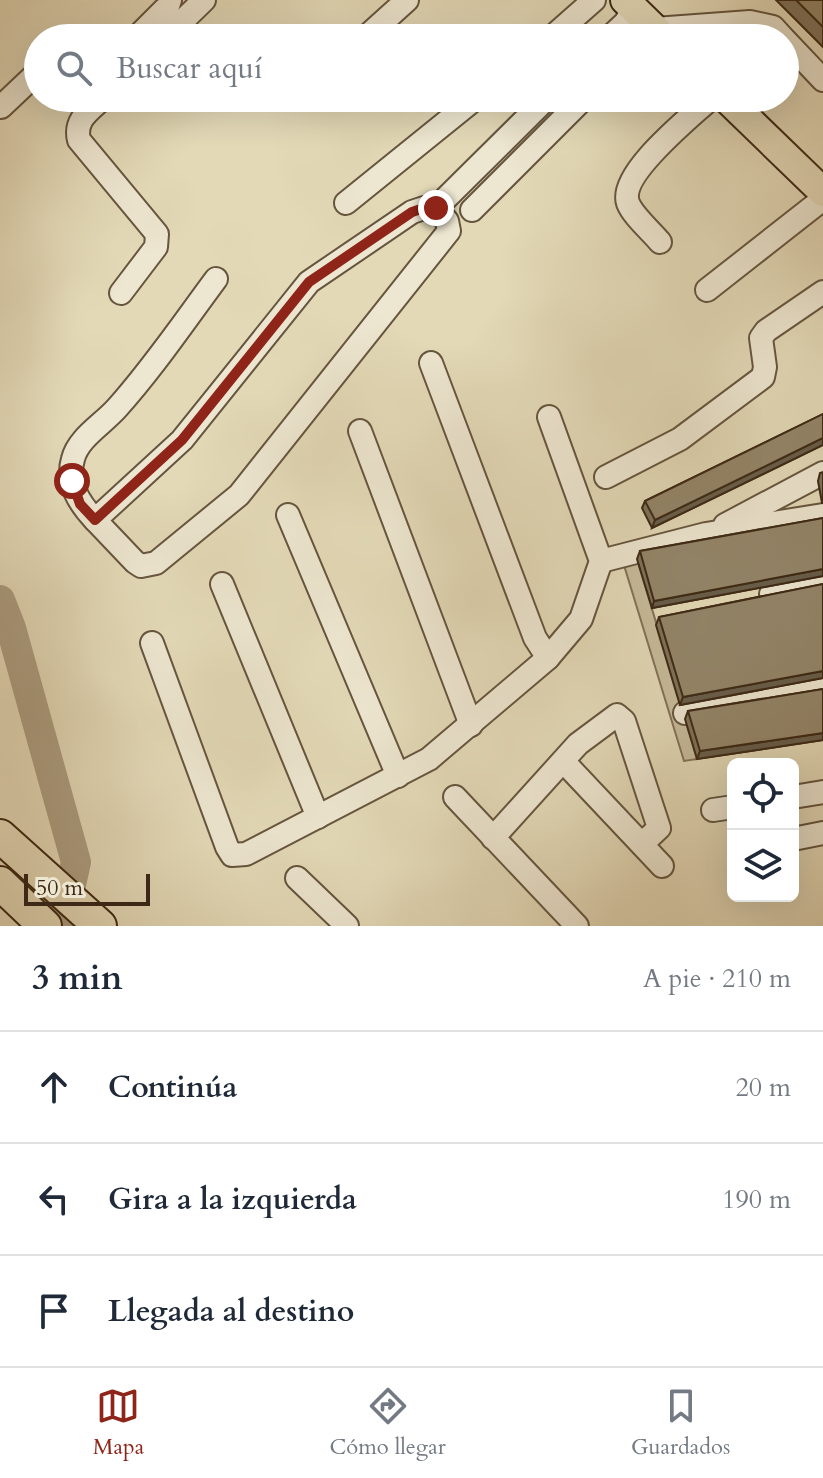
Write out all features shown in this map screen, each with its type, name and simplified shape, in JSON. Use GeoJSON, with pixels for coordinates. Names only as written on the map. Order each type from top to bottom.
{"type":"FeatureCollection","features":[{"type":"Feature","properties":{"kind":"highway"},"geometry":{"type":"LineString","coordinates":[[0,836],[100,926]]}},
{"type":"Feature","properties":{"kind":"highway"},"geometry":{"type":"LineString","coordinates":[[0,883],[45,926]]}},
{"type":"Feature","properties":{"kind":"main road"},"geometry":{"type":"LineString","coordinates":[[629,4],[645,24]]}},
{"type":"Feature","properties":{"kind":"main road"},"geometry":{"type":"LineString","coordinates":[[740,112],[823,192]]}},
{"type":"Feature","properties":{"kind":"street"},"geometry":{"type":"LineString","coordinates":[[150,24],[170,0]]}},
{"type":"Feature","properties":{"kind":"street"},"geometry":{"type":"LineString","coordinates":[[179,24],[204,0]]}},
{"type":"Feature","properties":{"kind":"street"},"geometry":{"type":"LineString","coordinates":[[380,24],[407,0]]}},
{"type":"Feature","properties":{"kind":"street"},"geometry":{"type":"LineString","coordinates":[[567,24],[594,0]]}},
{"type":"Feature","properties":{"kind":"street"},"geometry":{"type":"LineString","coordinates":[[624,24],[629,4]]}},
{"type":"Feature","properties":{"kind":"street"},"geometry":{"type":"LineString","coordinates":[[735,24],[759,24]]}},
{"type":"Feature","properties":{"kind":"street"},"geometry":{"type":"LineString","coordinates":[[799,55],[823,80]]}},
{"type":"Feature","properties":{"kind":"street"},"geometry":{"type":"LineString","coordinates":[[1,107],[24,85]]}},
{"type":"Feature","properties":{"kind":"street"},"geometry":{"type":"LineString","coordinates":[[88,112],[77,129],[79,140],[157,234],[156,247],[121,293]]}},
{"type":"Feature","properties":{"kind":"street"},"geometry":{"type":"LineString","coordinates":[[346,203],[459,112]]}},
{"type":"Feature","properties":{"kind":"street"},"geometry":{"type":"LineString","coordinates":[[95,520],[182,440],[309,282],[412,212],[436,208],[533,112]]}},
{"type":"Feature","properties":{"kind":"street"},"geometry":{"type":"LineString","coordinates":[[472,210],[570,112]]}},
{"type":"Feature","properties":{"kind":"street"},"geometry":{"type":"LineString","coordinates":[[660,242],[629,204],[627,191],[633,176],[697,112]]}},
{"type":"Feature","properties":{"kind":"street"},"geometry":{"type":"LineString","coordinates":[[707,290],[823,199]]}},
{"type":"Feature","properties":{"kind":"street"},"geometry":{"type":"LineString","coordinates":[[216,279],[117,409],[75,449],[71,464],[75,494],[80,504],[141,566],[156,563],[239,495],[449,231],[447,221],[436,208]]}},
{"type":"Feature","properties":{"kind":"street"},"geometry":{"type":"LineString","coordinates":[[606,477],[680,439],[763,377],[765,367],[761,338],[766,331],[823,292]]}},
{"type":"Feature","properties":{"kind":"street"},"geometry":{"type":"LineString","coordinates":[[431,363],[535,638],[548,658]]}},
{"type":"Feature","properties":{"kind":"street"},"geometry":{"type":"LineString","coordinates":[[152,643],[232,855],[246,854],[429,759],[548,658],[581,619],[601,561],[549,417]]}},
{"type":"Feature","properties":{"kind":"street"},"geometry":{"type":"LineString","coordinates":[[360,431],[471,725]]}},
{"type":"Feature","properties":{"kind":"street"},"geometry":{"type":"LineString","coordinates":[[706,534],[823,473]]}},
{"type":"Feature","properties":{"kind":"street"},"geometry":{"type":"LineString","coordinates":[[288,515],[398,776]]}},
{"type":"Feature","properties":{"kind":"street"},"geometry":{"type":"LineString","coordinates":[[601,561],[706,534],[823,515]]}},
{"type":"Feature","properties":{"kind":"street"},"geometry":{"type":"LineString","coordinates":[[749,599],[823,583]]}},
{"type":"Feature","properties":{"kind":"street"},"geometry":{"type":"LineString","coordinates":[[222,584],[318,817]]}},
{"type":"Feature","properties":{"kind":"street"},"geometry":{"type":"LineString","coordinates":[[685,713],[823,688]]}},
{"type":"Feature","properties":{"kind":"street"},"geometry":{"type":"LineString","coordinates":[[493,838],[578,744],[617,715],[622,718],[659,828],[642,844]]}},
{"type":"Feature","properties":{"kind":"street"},"geometry":{"type":"LineString","coordinates":[[563,761],[662,866]]}},
{"type":"Feature","properties":{"kind":"street"},"geometry":{"type":"LineString","coordinates":[[799,796],[823,792]]}},
{"type":"Feature","properties":{"kind":"street"},"geometry":{"type":"LineString","coordinates":[[455,797],[577,926]]}},
{"type":"Feature","properties":{"kind":"street"},"geometry":{"type":"LineString","coordinates":[[799,838],[823,833]]}},
{"type":"Feature","properties":{"kind":"street"},"geometry":{"type":"LineString","coordinates":[[297,878],[347,926]]}},
{"type":"Feature","properties":{"kind":"shaded area"},"geometry":{"type":"Polygon","coordinates":[[[637,559],[697,759],[684,761],[623,562],[637,559]]]}},
{"type":"Feature","properties":{"kind":"building"},"geometry":{"type":"Polygon","coordinates":[[[796,0],[823,0],[823,27],[796,0]]]}},
{"type":"Feature","properties":{"kind":"building"},"geometry":{"type":"Polygon","coordinates":[[[823,414],[823,438],[655,520],[645,501],[823,414]]]}},
{"type":"Feature","properties":{"kind":"building"},"geometry":{"type":"Polygon","coordinates":[[[823,518],[823,569],[654,601],[640,551],[823,518]]]}},
{"type":"Feature","properties":{"kind":"building"},"geometry":{"type":"Polygon","coordinates":[[[823,584],[823,671],[683,697],[659,617],[823,584]]]}},
{"type":"Feature","properties":{"kind":"building"},"geometry":{"type":"Polygon","coordinates":[[[823,689],[823,733],[700,751],[688,711],[823,689]]]}},
{"type":"Feature","properties":{"kind":"waterway"},"geometry":{"type":"LineString","coordinates":[[0,600],[11,628],[76,862],[62,926]]}},
{"type":"Feature","properties":{"kind":"route"},"geometry":{"type":"LineString","coordinates":[[72,481],[80,504],[95,520],[182,440],[309,282],[412,212],[436,208]]}}]}
